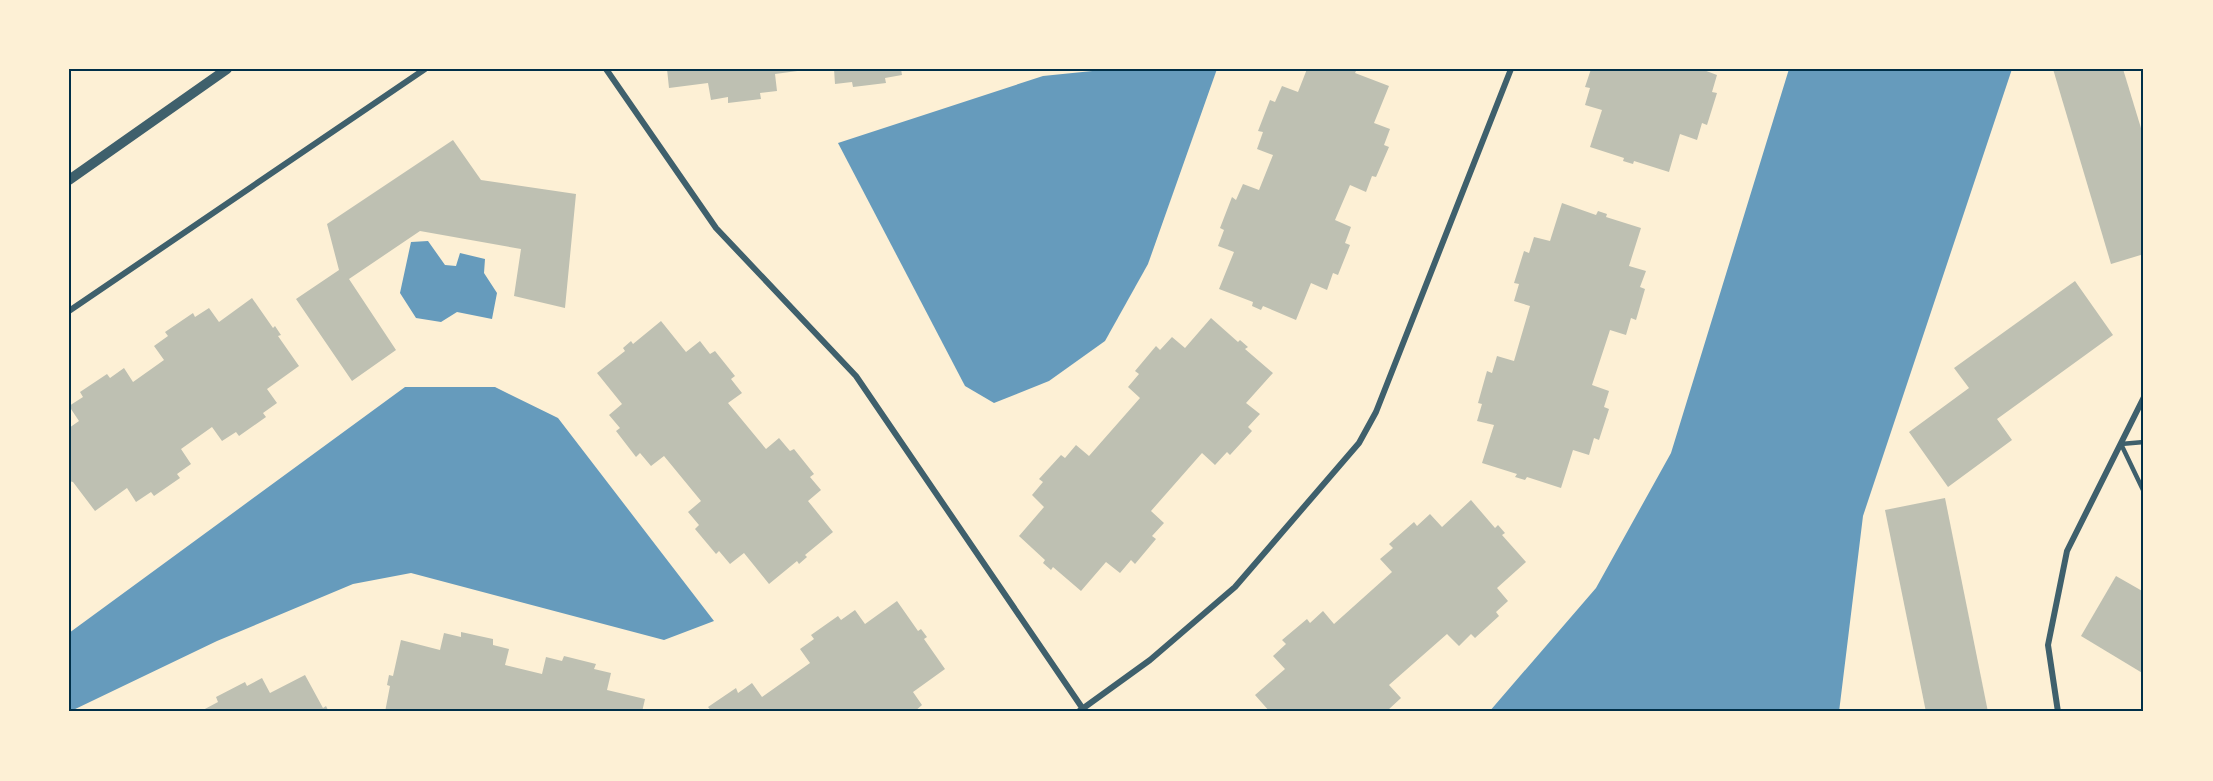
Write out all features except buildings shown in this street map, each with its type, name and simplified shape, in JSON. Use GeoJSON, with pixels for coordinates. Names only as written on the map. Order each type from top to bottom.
{"type":"FeatureCollection","features":[{"type":"Feature","properties":{"kind":"street"},"geometry":{"type":"LineString","coordinates":[[69,180],[227,69]]}},
{"type":"Feature","properties":{"kind":"street"},"geometry":{"type":"LineString","coordinates":[[69,311],[425,69]]}},
{"type":"Feature","properties":{"kind":"street"},"geometry":{"type":"LineString","coordinates":[[606,69],[716,228],[856,376],[1081,710],[1149,660],[1235,586],[1359,443],[1376,412],[1512,69]]}},
{"type":"Feature","properties":{"kind":"street"},"geometry":{"type":"LineString","coordinates":[[2058,712],[2048,645],[2067,551],[2144,397]]}},
{"type":"Feature","properties":{"kind":"lane"},"geometry":{"type":"LineString","coordinates":[[2144,442],[2121,444],[2144,492]]}},
{"type":"Feature","properties":{"kind":"water"},"geometry":{"type":"Polygon","coordinates":[[[1112,69],[1217,69],[1148,264],[1105,341],[1049,381],[994,403],[965,386],[838,143],[1043,76],[1112,69]]]}},
{"type":"Feature","properties":{"kind":"water"},"geometry":{"type":"Polygon","coordinates":[[[1789,69],[2012,69],[1863,516],[1839,712],[1489,712],[1596,588],[1671,453],[1789,69]]]}},
{"type":"Feature","properties":{"kind":"water"},"geometry":{"type":"Polygon","coordinates":[[[428,241],[445,265],[456,266],[460,253],[485,259],[484,273],[497,293],[492,319],[457,312],[441,322],[416,318],[400,293],[411,242],[428,241]]]}},
{"type":"Feature","properties":{"kind":"water"},"geometry":{"type":"Polygon","coordinates":[[[405,387],[495,387],[558,418],[714,621],[664,640],[411,573],[353,584],[217,641],[69,712],[69,633],[405,387]]]}}]}
